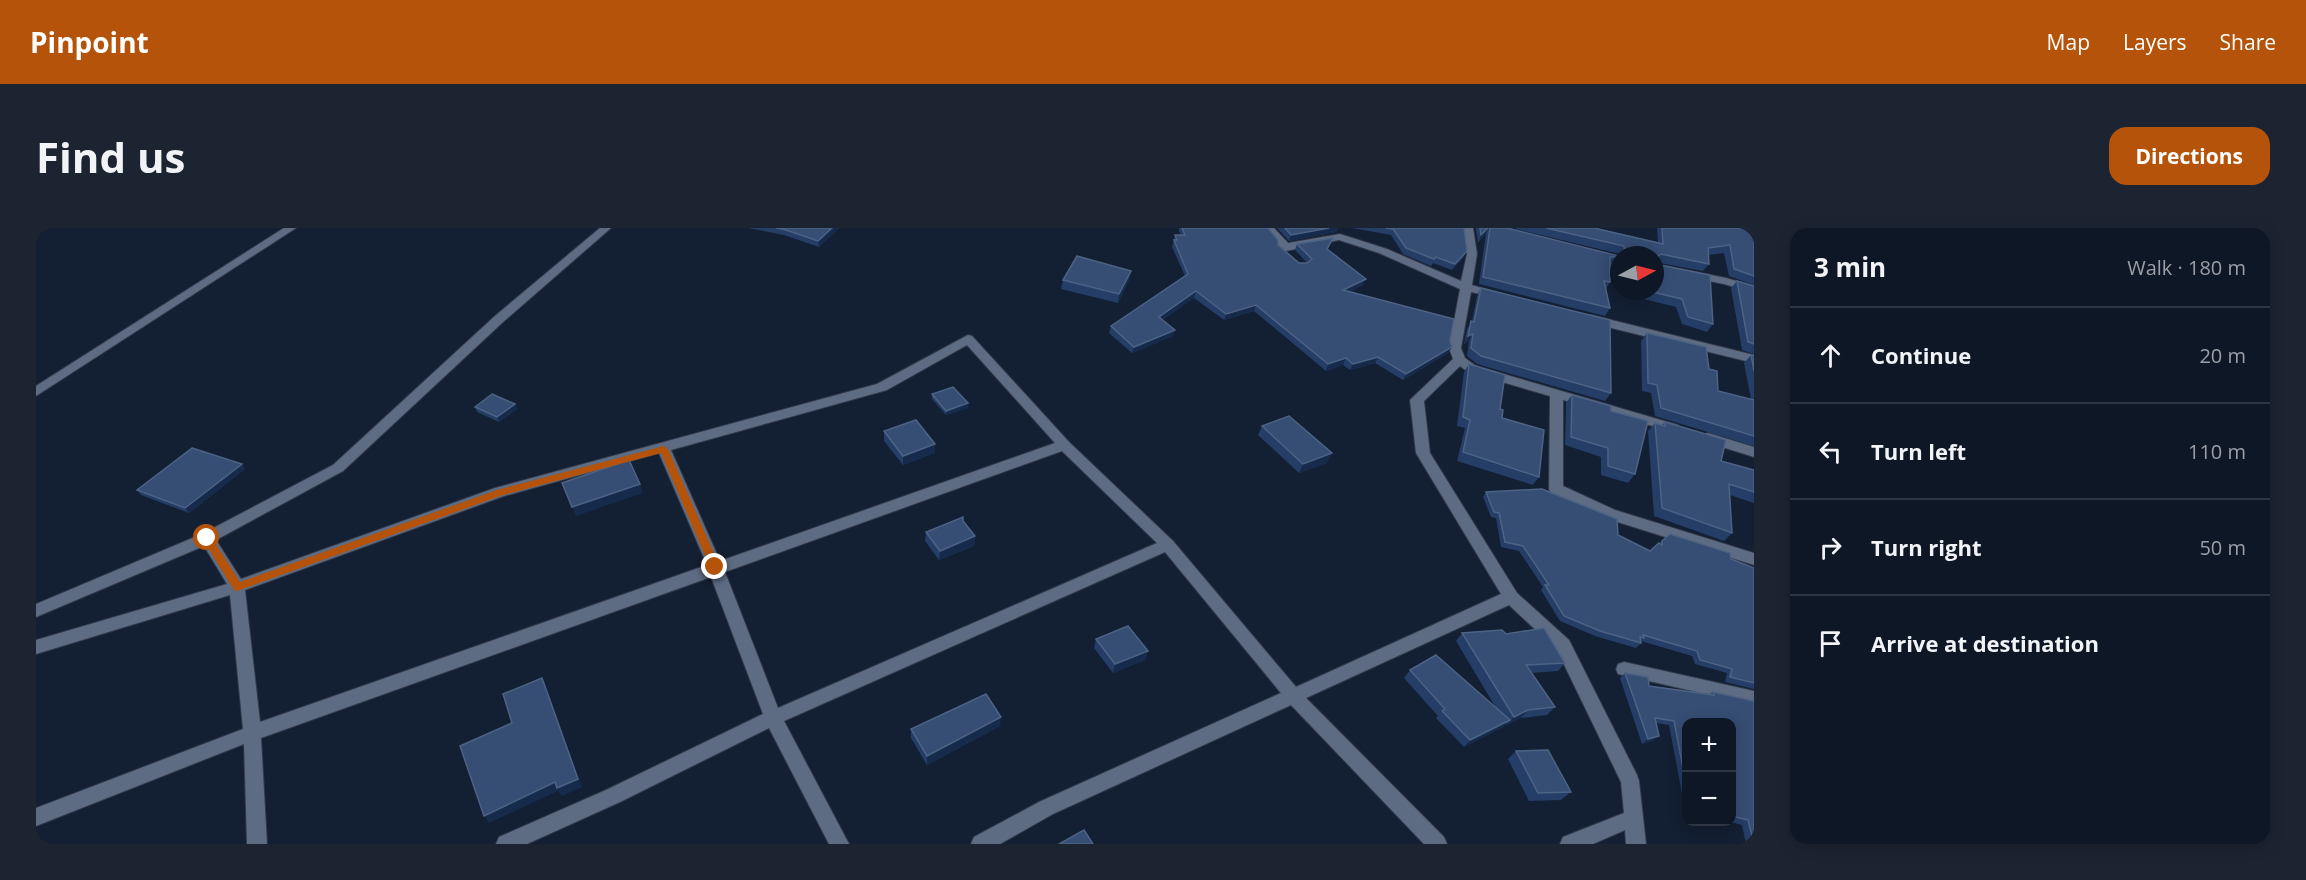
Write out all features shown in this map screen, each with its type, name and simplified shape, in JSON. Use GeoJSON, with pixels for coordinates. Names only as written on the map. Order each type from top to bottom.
{"type":"FeatureCollection","features":[{"type":"Feature","properties":{"kind":"street"},"geometry":{"type":"LineString","coordinates":[[36,392],[291,228]]}},
{"type":"Feature","properties":{"kind":"street"},"geometry":{"type":"LineString","coordinates":[[36,612],[207,538],[338,468],[499,319],[606,228]]}},
{"type":"Feature","properties":{"kind":"street"},"geometry":{"type":"LineString","coordinates":[[1268,228],[1286,247]]}},
{"type":"Feature","properties":{"kind":"street"},"geometry":{"type":"LineString","coordinates":[[1468,228],[1472,254],[1455,348],[1459,360],[1472,369],[1754,452]]}},
{"type":"Feature","properties":{"kind":"street"},"geometry":{"type":"LineString","coordinates":[[1294,259],[1281,247],[1340,237],[1383,251],[1466,288],[1511,299]]}},
{"type":"Feature","properties":{"kind":"street"},"geometry":{"type":"LineString","coordinates":[[1664,269],[1726,281],[1754,290]]}},
{"type":"Feature","properties":{"kind":"street"},"geometry":{"type":"LineString","coordinates":[[1579,315],[1754,359]]}},
{"type":"Feature","properties":{"kind":"street"},"geometry":{"type":"LineString","coordinates":[[36,647],[237,587],[500,492],[664,449],[882,387],[968,339],[1064,445],[1168,545],[1293,696],[1437,844]]}},
{"type":"Feature","properties":{"kind":"street"},"geometry":{"type":"LineString","coordinates":[[1459,360],[1417,400],[1424,453],[1510,597],[1563,645],[1630,781],[1636,844]]}},
{"type":"Feature","properties":{"kind":"street"},"geometry":{"type":"LineString","coordinates":[[1556,394],[1556,489],[1610,514],[1754,559]]}},
{"type":"Feature","properties":{"kind":"street"},"geometry":{"type":"LineString","coordinates":[[36,817],[252,733],[1064,445]]}},
{"type":"Feature","properties":{"kind":"street"},"geometry":{"type":"LineString","coordinates":[[664,449],[715,567],[773,718],[839,844]]}},
{"type":"Feature","properties":{"kind":"street"},"geometry":{"type":"LineString","coordinates":[[207,538],[237,587],[252,733],[257,844]]}},
{"type":"Feature","properties":{"kind":"street"},"geometry":{"type":"LineString","coordinates":[[506,844],[613,796],[773,718],[1168,545]]}},
{"type":"Feature","properties":{"kind":"street"},"geometry":{"type":"LineString","coordinates":[[981,844],[1046,808],[1510,597]]}},
{"type":"Feature","properties":{"kind":"street"},"geometry":{"type":"LineString","coordinates":[[1624,669],[1754,698]]}},
{"type":"Feature","properties":{"kind":"street"},"geometry":{"type":"LineString","coordinates":[[1570,844],[1633,818]]}},
{"type":"Feature","properties":{"kind":"building"},"geometry":{"type":"Polygon","coordinates":[[[776,228],[832,228],[818,241],[776,228]]]}},
{"type":"Feature","properties":{"kind":"building"},"geometry":{"type":"Polygon","coordinates":[[[1182,228],[1268,228],[1278,240],[1278,245],[1299,263],[1307,263],[1312,259],[1297,244],[1333,238],[1327,249],[1366,279],[1343,290],[1454,319],[1450,341],[1452,347],[1406,374],[1378,357],[1353,364],[1346,358],[1328,364],[1256,305],[1226,314],[1196,291],[1159,317],[1175,330],[1134,347],[1111,326],[1188,274],[1174,240],[1177,240],[1175,235],[1185,235],[1182,228]]]}},
{"type":"Feature","properties":{"kind":"building"},"geometry":{"type":"Polygon","coordinates":[[[1285,228],[1329,228],[1291,235],[1285,228]]]}},
{"type":"Feature","properties":{"kind":"building"},"geometry":{"type":"Polygon","coordinates":[[[1385,228],[1464,228],[1467,251],[1455,264],[1436,257],[1434,259],[1406,248],[1393,229],[1385,228]]]}},
{"type":"Feature","properties":{"kind":"building"},"geometry":{"type":"Polygon","coordinates":[[[1480,228],[1488,228],[1481,235],[1480,228]]]}},
{"type":"Feature","properties":{"kind":"building"},"geometry":{"type":"Polygon","coordinates":[[[1490,228],[1507,228],[1610,254],[1610,282],[1604,281],[1610,308],[1483,277],[1490,228]]]}},
{"type":"Feature","properties":{"kind":"building"},"geometry":{"type":"Polygon","coordinates":[[[1546,228],[1594,228],[1663,244],[1662,228],[1754,228],[1754,276],[1734,269],[1730,245],[1708,248],[1709,264],[1664,255],[1664,246],[1624,246],[1546,228]]]}},
{"type":"Feature","properties":{"kind":"building"},"geometry":{"type":"Polygon","coordinates":[[[1077,256],[1131,271],[1119,294],[1063,280],[1077,256]]]}},
{"type":"Feature","properties":{"kind":"building"},"geometry":{"type":"Polygon","coordinates":[[[1664,266],[1710,275],[1713,324],[1688,317],[1682,299],[1664,295],[1664,266]]]}},
{"type":"Feature","properties":{"kind":"building"},"geometry":{"type":"Polygon","coordinates":[[[1737,281],[1754,286],[1754,344],[1748,342],[1737,281]]]}},
{"type":"Feature","properties":{"kind":"building"},"geometry":{"type":"Polygon","coordinates":[[[1481,288],[1610,320],[1611,393],[1481,356],[1471,348],[1473,334],[1468,336],[1471,321],[1474,322],[1481,288]]]}},
{"type":"Feature","properties":{"kind":"building"},"geometry":{"type":"Polygon","coordinates":[[[1647,333],[1706,347],[1709,369],[1717,371],[1718,391],[1754,400],[1754,436],[1661,408],[1657,385],[1648,383],[1647,333]]]}},
{"type":"Feature","properties":{"kind":"building"},"geometry":{"type":"Polygon","coordinates":[[[1469,364],[1505,375],[1500,409],[1503,410],[1502,418],[1544,430],[1539,477],[1463,452],[1470,420],[1463,417],[1469,364]]]}},
{"type":"Feature","properties":{"kind":"building"},"geometry":{"type":"Polygon","coordinates":[[[953,387],[968,403],[946,411],[932,394],[953,387]]]}},
{"type":"Feature","properties":{"kind":"building"},"geometry":{"type":"Polygon","coordinates":[[[492,394],[515,404],[497,417],[475,407],[492,394]]]}},
{"type":"Feature","properties":{"kind":"building"},"geometry":{"type":"Polygon","coordinates":[[[1572,395],[1611,406],[1611,411],[1648,421],[1635,474],[1608,466],[1608,448],[1571,437],[1572,395]]]}},
{"type":"Feature","properties":{"kind":"building"},"geometry":{"type":"Polygon","coordinates":[[[1289,416],[1332,453],[1303,464],[1262,426],[1289,416]]]}},
{"type":"Feature","properties":{"kind":"building"},"geometry":{"type":"Polygon","coordinates":[[[916,420],[935,444],[903,456],[884,431],[916,420]]]}},
{"type":"Feature","properties":{"kind":"building"},"geometry":{"type":"Polygon","coordinates":[[[1665,422],[1726,440],[1721,461],[1754,470],[1754,492],[1729,484],[1732,533],[1662,508],[1655,423],[1665,426],[1665,422]]]}},
{"type":"Feature","properties":{"kind":"building"},"geometry":{"type":"Polygon","coordinates":[[[192,448],[242,464],[185,508],[137,490],[192,448]]]}},
{"type":"Feature","properties":{"kind":"building"},"geometry":{"type":"Polygon","coordinates":[[[629,460],[640,484],[572,507],[562,483],[629,460]]]}},
{"type":"Feature","properties":{"kind":"building"},"geometry":{"type":"Polygon","coordinates":[[[1542,489],[1617,519],[1618,535],[1650,551],[1659,543],[1662,545],[1662,541],[1670,534],[1730,553],[1731,559],[1754,568],[1754,683],[1730,677],[1732,669],[1700,660],[1697,651],[1643,635],[1644,638],[1640,637],[1641,643],[1600,631],[1564,616],[1545,585],[1549,585],[1523,546],[1505,542],[1499,513],[1494,512],[1486,492],[1542,489]]]}},
{"type":"Feature","properties":{"kind":"building"},"geometry":{"type":"Polygon","coordinates":[[[963,517],[963,521],[975,536],[940,551],[926,532],[963,517]]]}},
{"type":"Feature","properties":{"kind":"building"},"geometry":{"type":"Polygon","coordinates":[[[1128,626],[1148,651],[1115,664],[1096,639],[1128,626]]]}},
{"type":"Feature","properties":{"kind":"building"},"geometry":{"type":"Polygon","coordinates":[[[1544,628],[1565,663],[1526,665],[1555,707],[1528,710],[1514,717],[1462,633],[1502,630],[1506,634],[1544,628]]]}},
{"type":"Feature","properties":{"kind":"building"},"geometry":{"type":"Polygon","coordinates":[[[1436,655],[1510,720],[1470,740],[1442,711],[1445,709],[1410,670],[1436,655]]]}},
{"type":"Feature","properties":{"kind":"building"},"geometry":{"type":"Polygon","coordinates":[[[1625,673],[1648,677],[1649,686],[1714,695],[1713,692],[1754,701],[1754,844],[1748,820],[1736,817],[1736,718],[1682,718],[1682,763],[1674,721],[1655,718],[1659,736],[1648,739],[1625,673]]]}},
{"type":"Feature","properties":{"kind":"building"},"geometry":{"type":"Polygon","coordinates":[[[542,678],[578,779],[557,788],[555,782],[484,816],[460,746],[512,723],[503,694],[542,678]]]}},
{"type":"Feature","properties":{"kind":"building"},"geometry":{"type":"Polygon","coordinates":[[[986,694],[1001,717],[927,756],[911,729],[986,694]]]}},
{"type":"Feature","properties":{"kind":"building"},"geometry":{"type":"Polygon","coordinates":[[[1548,750],[1571,792],[1538,793],[1516,751],[1548,750]]]}},
{"type":"Feature","properties":{"kind":"building"},"geometry":{"type":"Polygon","coordinates":[[[1084,830],[1093,844],[1059,844],[1084,830]]]}},
{"type":"Feature","properties":{"kind":"route"},"geometry":{"type":"LineString","coordinates":[[207,538],[237,587],[500,492],[664,449],[715,567]]}}]}
